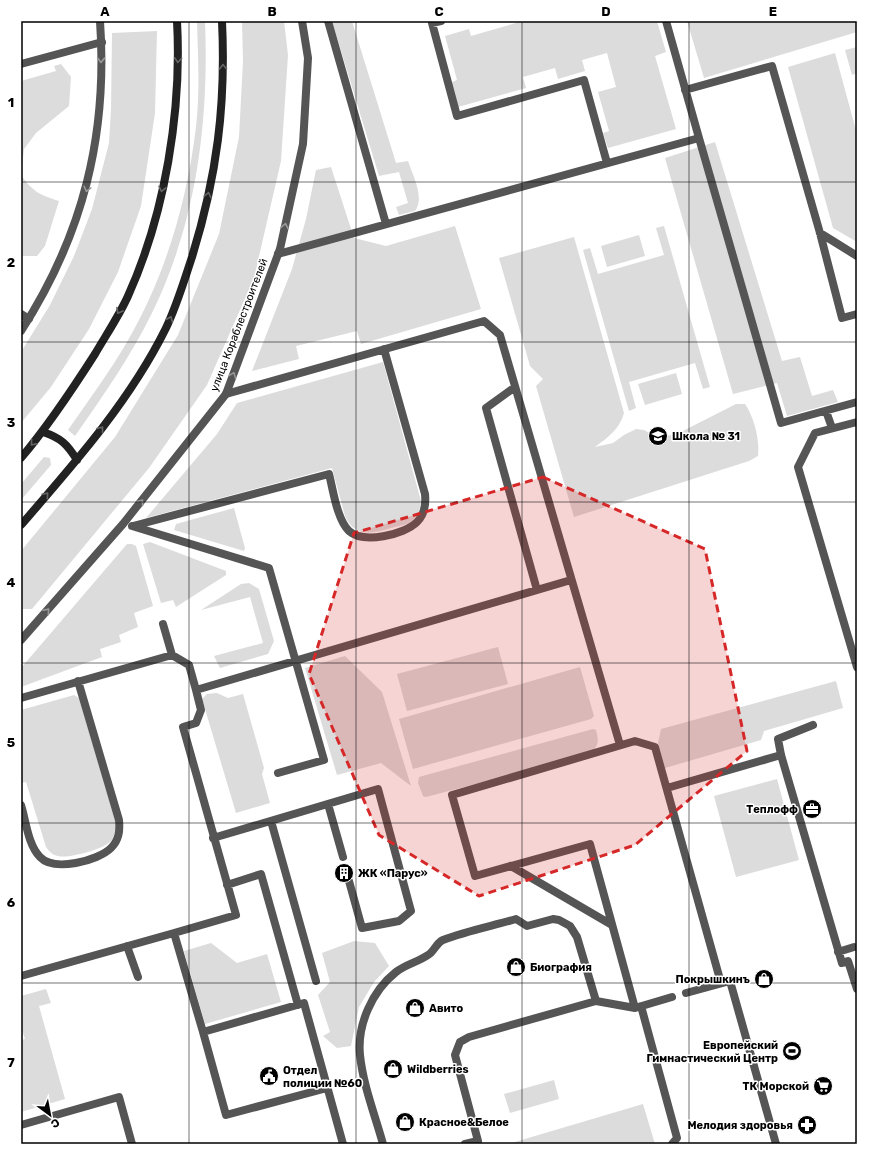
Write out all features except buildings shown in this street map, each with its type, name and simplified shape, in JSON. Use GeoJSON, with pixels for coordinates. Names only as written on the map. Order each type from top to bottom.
{"type":"FeatureCollection","features":[{"type":"Feature","properties":{"kind":"main road"},"geometry":{"type":"LineString","coordinates":[[21,458],[43,432],[78,382],[128,297],[144,255],[158,208],[169,155],[178,48],[177,21]]}},
{"type":"Feature","properties":{"kind":"main road"},"geometry":{"type":"LineString","coordinates":[[21,525],[77,460],[113,413],[166,328],[180,294],[202,226],[219,143],[223,68],[222,21]]}},
{"type":"Feature","properties":{"kind":"main road"},"geometry":{"type":"LineString","coordinates":[[43,432],[56,437],[69,446],[77,460]]}},
{"type":"Feature","properties":{"kind":"street"},"geometry":{"type":"LineString","coordinates":[[21,331],[64,255],[85,195],[93,163],[100,108],[102,42],[100,21]]}},
{"type":"Feature","properties":{"kind":"street","name":"улица Кораблестроителей"},"geometry":{"type":"LineString","coordinates":[[23,635],[123,524],[226,394],[278,254],[303,144],[308,58],[302,21]]}},
{"type":"Feature","properties":{"kind":"street"},"geometry":{"type":"LineString","coordinates":[[328,21],[386,224]]}},
{"type":"Feature","properties":{"kind":"street"},"geometry":{"type":"LineString","coordinates":[[441,21],[432,24],[457,116],[584,80],[606,164]]}},
{"type":"Feature","properties":{"kind":"street"},"geometry":{"type":"LineString","coordinates":[[666,21],[781,423],[857,402]]}},
{"type":"Feature","properties":{"kind":"street"},"geometry":{"type":"LineString","coordinates":[[21,64],[102,42]]}},
{"type":"Feature","properties":{"kind":"street"},"geometry":{"type":"LineString","coordinates":[[685,90],[772,66],[820,233],[842,318],[857,314]]}},
{"type":"Feature","properties":{"kind":"street"},"geometry":{"type":"LineString","coordinates":[[278,254],[699,138]]}},
{"type":"Feature","properties":{"kind":"street"},"geometry":{"type":"LineString","coordinates":[[820,233],[857,256]]}},
{"type":"Feature","properties":{"kind":"street"},"geometry":{"type":"LineString","coordinates":[[21,314],[29,319]]}},
{"type":"Feature","properties":{"kind":"street"},"geometry":{"type":"LineString","coordinates":[[226,394],[484,321],[500,335],[620,745]]}},
{"type":"Feature","properties":{"kind":"street"},"geometry":{"type":"LineString","coordinates":[[133,526],[329,474],[341,518],[348,530],[354,535],[362,538],[376,538],[412,526],[422,516],[426,501],[425,494],[384,349]]}},
{"type":"Feature","properties":{"kind":"street"},"geometry":{"type":"LineString","coordinates":[[515,387],[486,408],[537,590]]}},
{"type":"Feature","properties":{"kind":"street"},"geometry":{"type":"LineString","coordinates":[[826,411],[832,428]]}},
{"type":"Feature","properties":{"kind":"street"},"geometry":{"type":"LineString","coordinates":[[857,422],[815,433],[798,467],[857,666]]}},
{"type":"Feature","properties":{"kind":"street"},"geometry":{"type":"LineString","coordinates":[[123,524],[269,568],[324,760],[278,773]]}},
{"type":"Feature","properties":{"kind":"street"},"geometry":{"type":"LineString","coordinates":[[196,690],[571,580]]}},
{"type":"Feature","properties":{"kind":"street"},"geometry":{"type":"LineString","coordinates":[[164,624],[172,655]]}},
{"type":"Feature","properties":{"kind":"street"},"geometry":{"type":"LineString","coordinates":[[21,698],[172,655],[189,664],[202,710],[196,723],[183,727],[213,838],[236,915],[21,976]]}},
{"type":"Feature","properties":{"kind":"street"},"geometry":{"type":"LineString","coordinates":[[21,805],[33,845],[40,858],[47,862],[61,866],[73,864],[106,853],[116,842],[120,827],[119,820],[78,681]]}},
{"type":"Feature","properties":{"kind":"street"},"geometry":{"type":"LineString","coordinates":[[813,725],[778,740],[838,952],[842,963],[848,961],[857,989]]}},
{"type":"Feature","properties":{"kind":"street"},"geometry":{"type":"LineString","coordinates":[[672,1144],[677,1138],[612,925],[590,844],[475,876],[452,795],[636,741],[655,747],[721,983]]}},
{"type":"Feature","properties":{"kind":"street"},"geometry":{"type":"LineString","coordinates":[[667,788],[781,755]]}},
{"type":"Feature","properties":{"kind":"street"},"geometry":{"type":"LineString","coordinates":[[213,838],[378,789],[411,911],[399,921],[362,928],[350,881]]}},
{"type":"Feature","properties":{"kind":"street"},"geometry":{"type":"LineString","coordinates":[[328,804],[343,857]]}},
{"type":"Feature","properties":{"kind":"street"},"geometry":{"type":"LineString","coordinates":[[271,821],[316,981]]}},
{"type":"Feature","properties":{"kind":"street"},"geometry":{"type":"LineString","coordinates":[[511,866],[612,925]]}},
{"type":"Feature","properties":{"kind":"street"},"geometry":{"type":"LineString","coordinates":[[227,885],[261,874],[298,1005]]}},
{"type":"Feature","properties":{"kind":"street"},"geometry":{"type":"LineString","coordinates":[[383,1144],[360,1055],[360,1036],[364,1018],[382,985],[396,972],[411,962],[429,955],[441,941],[516,919],[527,926],[547,920],[559,920],[570,926],[574,931],[596,1001]]}},
{"type":"Feature","properties":{"kind":"street"},"geometry":{"type":"LineString","coordinates":[[174,933],[226,1115],[327,1088]]}},
{"type":"Feature","properties":{"kind":"street"},"geometry":{"type":"LineString","coordinates":[[127,946],[138,977]]}},
{"type":"Feature","properties":{"kind":"street"},"geometry":{"type":"LineString","coordinates":[[838,952],[854,947]]}},
{"type":"Feature","properties":{"kind":"street"},"geometry":{"type":"LineString","coordinates":[[686,993],[730,981],[776,1144]]}},
{"type":"Feature","properties":{"kind":"street"},"geometry":{"type":"LineString","coordinates":[[465,1144],[478,1140],[455,1055],[460,1042],[469,1037],[596,1001],[638,1007],[672,997]]}},
{"type":"Feature","properties":{"kind":"street"},"geometry":{"type":"LineString","coordinates":[[203,1032],[304,1003],[343,1144]]}},
{"type":"Feature","properties":{"kind":"street"},"geometry":{"type":"LineString","coordinates":[[21,1125],[119,1097],[132,1144]]}},
{"type":"Feature","properties":{"kind":"highlighted area"},"geometry":{"type":"Polygon","coordinates":[[[543,477],[705,549],[747,751],[635,845],[479,896],[379,835],[309,674],[354,533],[543,477]]]}},
{"type":"Feature","properties":{"kind":"shaded area"},"geometry":{"type":"Polygon","coordinates":[[[197,21],[205,21],[205,96],[197,170],[190,207],[180,243],[167,278],[144,329],[116,376],[75,436],[68,430],[106,376],[127,342],[153,292],[180,211],[187,183],[196,127],[198,87],[197,21]]]}},
{"type":"Feature","properties":{"kind":"shaded area"},"geometry":{"type":"Polygon","coordinates":[[[242,21],[284,21],[288,55],[281,161],[254,278],[207,385],[149,468],[32,609],[21,609],[21,551],[115,437],[178,335],[219,234],[239,137],[243,61],[242,21]]]}},
{"type":"Feature","properties":{"kind":"shaded area"},"geometry":{"type":"Polygon","coordinates":[[[332,21],[352,21],[396,163],[408,161],[415,180],[419,200],[415,211],[399,215],[396,207],[408,203],[399,172],[379,176],[332,21]]]}},
{"type":"Feature","properties":{"kind":"shaded area"},"geometry":{"type":"Polygon","coordinates":[[[523,21],[657,21],[666,52],[655,56],[676,129],[608,148],[603,133],[609,131],[598,92],[616,87],[607,53],[582,60],[585,71],[558,79],[555,68],[523,77],[526,88],[458,107],[450,83],[457,80],[445,36],[469,29],[471,36],[523,21]]]}},
{"type":"Feature","properties":{"kind":"shaded area"},"geometry":{"type":"Polygon","coordinates":[[[687,21],[857,21],[857,32],[704,78],[687,21]]]}},
{"type":"Feature","properties":{"kind":"shaded area"},"geometry":{"type":"Polygon","coordinates":[[[157,31],[155,113],[141,206],[118,272],[89,329],[51,387],[21,423],[21,352],[50,305],[74,256],[92,209],[109,143],[112,33],[157,31]]]}},
{"type":"Feature","properties":{"kind":"shaded area"},"geometry":{"type":"Polygon","coordinates":[[[857,47],[857,73],[852,75],[845,50],[857,47]]]}},
{"type":"Feature","properties":{"kind":"shaded area"},"geometry":{"type":"Polygon","coordinates":[[[835,53],[857,134],[857,242],[833,228],[788,67],[835,53]]]}},
{"type":"Feature","properties":{"kind":"shaded area"},"geometry":{"type":"Polygon","coordinates":[[[61,64],[71,77],[69,106],[36,133],[24,149],[21,175],[21,81],[56,71],[54,66],[61,64]]]}},
{"type":"Feature","properties":{"kind":"shaded area"},"geometry":{"type":"Polygon","coordinates":[[[715,142],[782,361],[800,357],[812,396],[833,390],[838,402],[787,416],[777,383],[733,394],[665,158],[715,142]]]}},
{"type":"Feature","properties":{"kind":"shaded area"},"geometry":{"type":"Polygon","coordinates":[[[331,167],[354,238],[386,246],[455,226],[481,309],[361,344],[357,331],[296,346],[299,359],[252,371],[292,269],[306,219],[316,170],[331,167]]]}},
{"type":"Feature","properties":{"kind":"shaded area"},"geometry":{"type":"Polygon","coordinates":[[[21,175],[37,192],[59,201],[45,246],[37,256],[21,256],[21,175]]]}},
{"type":"Feature","properties":{"kind":"shaded area"},"geometry":{"type":"Polygon","coordinates":[[[664,226],[710,387],[703,389],[695,363],[629,382],[636,408],[629,411],[583,250],[590,248],[598,274],[664,255],[656,228],[664,226]]]}},
{"type":"Feature","properties":{"kind":"shaded area"},"geometry":{"type":"Polygon","coordinates":[[[639,235],[645,256],[607,267],[601,246],[639,235]]]}},
{"type":"Feature","properties":{"kind":"shaded area"},"geometry":{"type":"Polygon","coordinates":[[[574,237],[624,413],[616,428],[608,437],[595,447],[613,443],[636,429],[644,430],[655,436],[675,435],[736,404],[745,404],[756,429],[758,456],[749,461],[574,517],[536,386],[543,379],[530,366],[499,258],[574,237]]]}},
{"type":"Feature","properties":{"kind":"shaded area"},"geometry":{"type":"Polygon","coordinates":[[[383,362],[421,501],[418,513],[412,521],[377,532],[358,531],[353,528],[345,516],[332,468],[146,518],[217,434],[237,403],[383,362]]]}},
{"type":"Feature","properties":{"kind":"shaded area"},"geometry":{"type":"Polygon","coordinates":[[[676,373],[682,394],[645,405],[638,384],[676,373]]]}},
{"type":"Feature","properties":{"kind":"shaded area"},"geometry":{"type":"Polygon","coordinates":[[[44,457],[50,458],[51,465],[21,500],[21,484],[44,457]]]}},
{"type":"Feature","properties":{"kind":"shaded area"},"geometry":{"type":"Polygon","coordinates":[[[234,508],[245,548],[244,551],[174,530],[176,524],[234,508]]]}},
{"type":"Feature","properties":{"kind":"shaded area"},"geometry":{"type":"Polygon","coordinates":[[[150,542],[226,571],[226,575],[176,607],[173,600],[161,603],[143,544],[150,542]]]}},
{"type":"Feature","properties":{"kind":"shaded area"},"geometry":{"type":"Polygon","coordinates":[[[127,544],[136,546],[153,606],[134,613],[138,627],[119,635],[121,642],[100,649],[102,657],[21,687],[21,668],[127,544]]]}},
{"type":"Feature","properties":{"kind":"shaded area"},"geometry":{"type":"Polygon","coordinates":[[[249,583],[259,589],[274,641],[268,654],[220,668],[214,656],[263,643],[250,597],[201,610],[241,584],[249,583]]]}},
{"type":"Feature","properties":{"kind":"shaded area"},"geometry":{"type":"Polygon","coordinates":[[[498,647],[508,684],[407,711],[397,674],[498,647]]]}},
{"type":"Feature","properties":{"kind":"shaded area"},"geometry":{"type":"Polygon","coordinates":[[[345,656],[382,692],[411,786],[381,763],[337,775],[305,668],[345,656]]]}},
{"type":"Feature","properties":{"kind":"shaded area"},"geometry":{"type":"Polygon","coordinates":[[[580,667],[594,716],[591,719],[413,769],[399,719],[580,667]]]}},
{"type":"Feature","properties":{"kind":"shaded area"},"geometry":{"type":"Polygon","coordinates":[[[836,681],[843,708],[764,731],[761,740],[665,768],[658,743],[661,729],[836,681]]]}},
{"type":"Feature","properties":{"kind":"shaded area"},"geometry":{"type":"Polygon","coordinates":[[[217,693],[228,698],[243,694],[264,768],[262,774],[270,803],[236,813],[202,699],[207,694],[217,693]]]}},
{"type":"Feature","properties":{"kind":"shaded area"},"geometry":{"type":"Polygon","coordinates":[[[74,695],[79,698],[115,820],[115,831],[111,841],[101,847],[77,855],[63,857],[54,855],[46,847],[26,782],[21,783],[21,710],[74,695]]]}},
{"type":"Feature","properties":{"kind":"shaded area"},"geometry":{"type":"Polygon","coordinates":[[[593,729],[596,730],[598,738],[595,749],[589,754],[426,797],[423,796],[418,783],[419,777],[593,729]]]}},
{"type":"Feature","properties":{"kind":"shaded area"},"geometry":{"type":"Polygon","coordinates":[[[777,779],[799,860],[736,877],[714,796],[777,779]]]}},
{"type":"Feature","properties":{"kind":"shaded area"},"geometry":{"type":"Polygon","coordinates":[[[354,941],[375,943],[389,966],[374,982],[359,1007],[351,1046],[337,1048],[323,1036],[330,1032],[318,995],[330,982],[322,953],[354,941]]]}},
{"type":"Feature","properties":{"kind":"shaded area"},"geometry":{"type":"Polygon","coordinates":[[[211,943],[237,963],[267,954],[281,1002],[205,1024],[184,951],[211,943]]]}},
{"type":"Feature","properties":{"kind":"shaded area"},"geometry":{"type":"Polygon","coordinates":[[[46,989],[51,1003],[39,1006],[65,1099],[21,1112],[21,1040],[25,1039],[21,1027],[21,996],[46,989]]]}},
{"type":"Feature","properties":{"kind":"shaded area"},"geometry":{"type":"Polygon","coordinates":[[[554,1080],[559,1099],[510,1113],[504,1094],[554,1080]]]}},
{"type":"Feature","properties":{"kind":"shaded area"},"geometry":{"type":"Polygon","coordinates":[[[643,1104],[655,1144],[508,1144],[643,1104]]]}},
{"type":"Feature","properties":{"kind":"place","name":"Школа № 31"},"geometry":{"type":"Point","coordinates":[658,436]}},
{"type":"Feature","properties":{"kind":"place","name":"Теплофф"},"geometry":{"type":"Point","coordinates":[812,809]}},
{"type":"Feature","properties":{"kind":"place","name":"ЖК «Парус»"},"geometry":{"type":"Point","coordinates":[344,873]}},
{"type":"Feature","properties":{"kind":"place","name":"Биография"},"geometry":{"type":"Point","coordinates":[516,967]}},
{"type":"Feature","properties":{"kind":"place","name":"Покрышкинъ"},"geometry":{"type":"Point","coordinates":[764,979]}},
{"type":"Feature","properties":{"kind":"place","name":"Авито"},"geometry":{"type":"Point","coordinates":[415,1008]}},
{"type":"Feature","properties":{"kind":"place","name":"Европейский Гимнастический Центр"},"geometry":{"type":"Point","coordinates":[792,1051]}},
{"type":"Feature","properties":{"kind":"place","name":"Wildberries"},"geometry":{"type":"Point","coordinates":[393,1069]}},
{"type":"Feature","properties":{"kind":"place","name":"Отдел полиции №60"},"geometry":{"type":"Point","coordinates":[269,1076]}},
{"type":"Feature","properties":{"kind":"place","name":"ТК Морской"},"geometry":{"type":"Point","coordinates":[823,1086]}},
{"type":"Feature","properties":{"kind":"place","name":"Красное&Белое"},"geometry":{"type":"Point","coordinates":[405,1122]}},
{"type":"Feature","properties":{"kind":"place","name":"Мелодия здоровья"},"geometry":{"type":"Point","coordinates":[807,1125]}}]}
